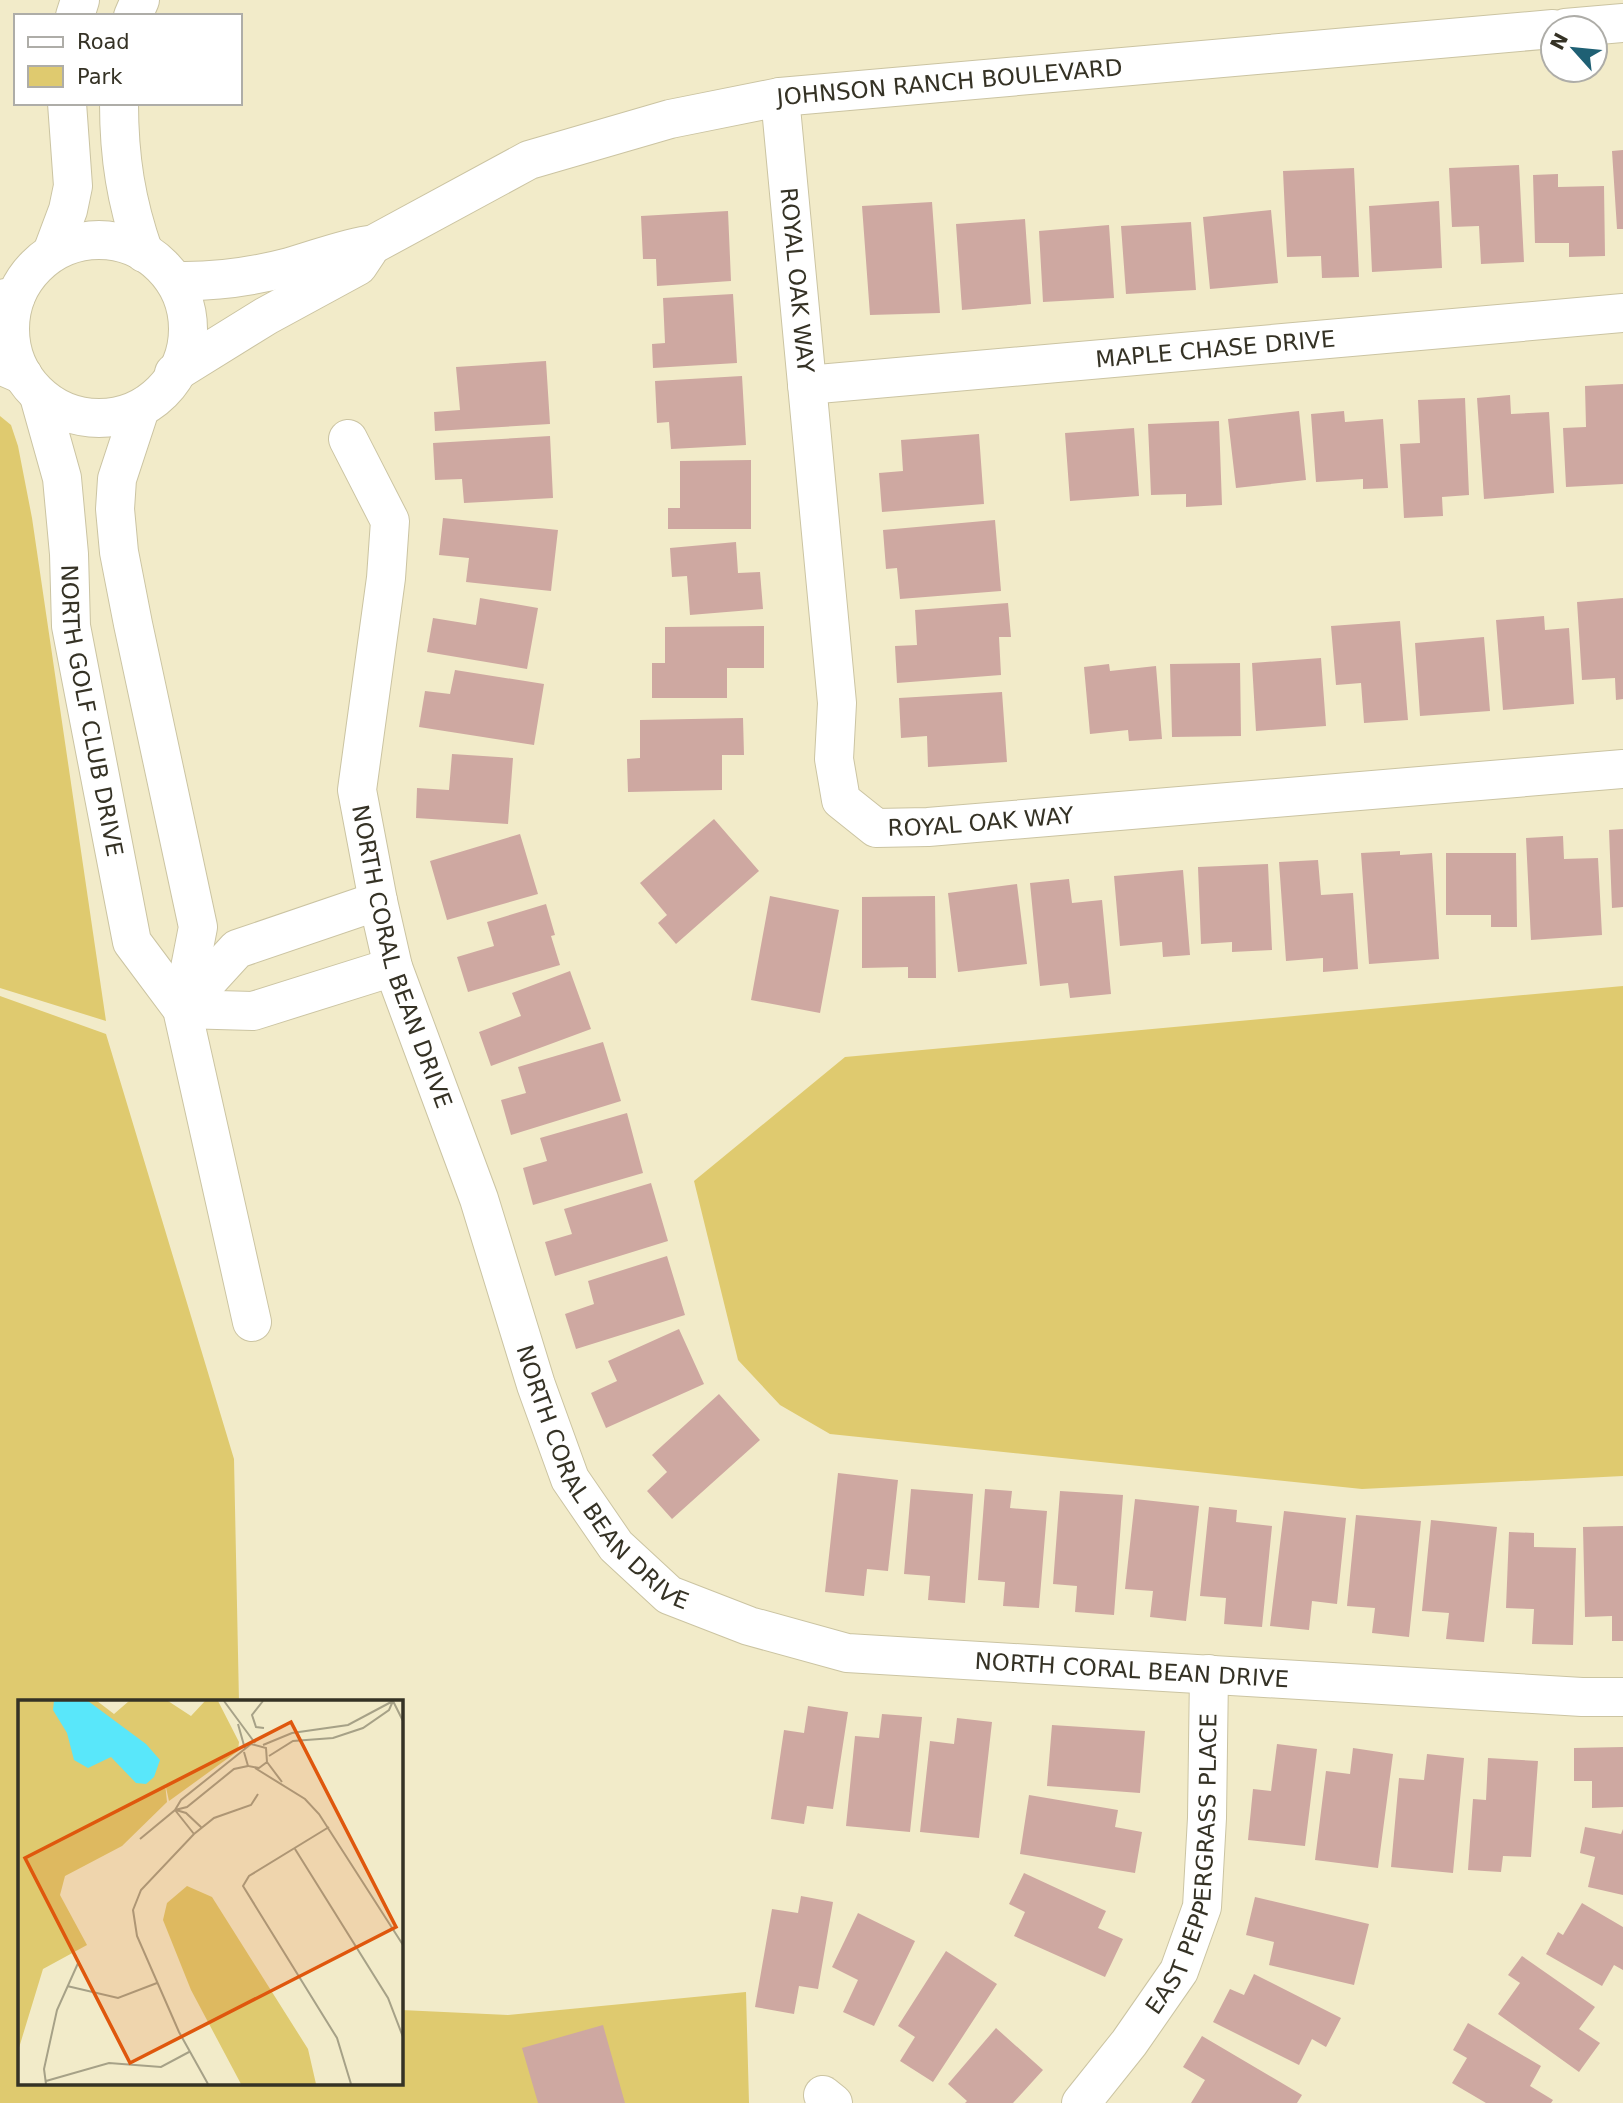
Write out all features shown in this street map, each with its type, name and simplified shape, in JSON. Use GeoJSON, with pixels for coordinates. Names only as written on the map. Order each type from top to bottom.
{"type":"FeatureCollection","features":[{"type":"Feature","properties":{"kind":"street","name":"JOHNSON RANCH BOULEVARD"},"geometry":{"type":"LineString","coordinates":[[374,244],[529,160],[670,118],[780,97],[1539,30]]}},
{"type":"Feature","properties":{"kind":"street","name":"ROYAL OAK WAY"},"geometry":{"type":"LineString","coordinates":[[780,97],[837,703],[834,759],[841,800],[876,828],[942,826],[1623,769]]}},
{"type":"Feature","properties":{"kind":"street"},"geometry":{"type":"LineString","coordinates":[[53,250],[68,210],[73,186],[67,105]]}},
{"type":"Feature","properties":{"kind":"street"},"geometry":{"type":"LineString","coordinates":[[119,105],[121,164],[130,213],[144,253]]}},
{"type":"Feature","properties":{"kind":"street"},"geometry":{"type":"LineString","coordinates":[[104,240],[124,244],[144,253],[176,281],[186,304],[188,328],[184,351],[174,373],[160,393],[139,411],[118,419],[82,417],[61,409],[21,379],[12,351],[8,297],[53,250],[78,242],[104,240]]}},
{"type":"Feature","properties":{"kind":"street"},"geometry":{"type":"LineString","coordinates":[[176,281],[211,282],[257,275],[347,248],[374,244]]}},
{"type":"Feature","properties":{"kind":"street"},"geometry":{"type":"LineString","coordinates":[[174,373],[266,316],[358,266],[374,244]]}},
{"type":"Feature","properties":{"kind":"street","name":"MAPLE CHASE DRIVE"},"geometry":{"type":"LineString","coordinates":[[807,385],[1623,313]]}},
{"type":"Feature","properties":{"kind":"street","name":"NORTH GOLF CLUB DRIVE"},"geometry":{"type":"LineString","coordinates":[[21,379],[61,478],[67,527],[71,625],[132,942],[182,1009]]}},
{"type":"Feature","properties":{"kind":"street","name":"NORTH GOLF CLUB DRIVE"},"geometry":{"type":"LineString","coordinates":[[139,411],[117,479],[115,509],[119,552],[198,927],[182,1009],[252,1322]]}},
{"type":"Feature","properties":{"kind":"street","name":"NORTH CORAL BEAN DRIVE"},"geometry":{"type":"LineString","coordinates":[[348,439],[390,521],[386,578],[357,790],[393,967],[479,1199],[536,1385],[570,1479],[616,1546],[669,1595],[749,1626],[847,1653],[1582,1697],[1623,1697]]}},
{"type":"Feature","properties":{"kind":"street"},"geometry":{"type":"LineString","coordinates":[[182,1009],[237,949],[378,901]]}},
{"type":"Feature","properties":{"kind":"street"},"geometry":{"type":"LineString","coordinates":[[182,1009],[253,1011],[393,967]]}},
{"type":"Feature","properties":{"kind":"street","name":"EAST PEPPERGRASS PLACE"},"geometry":{"type":"LineString","coordinates":[[1081,2103],[1129,2043],[1179,1971],[1202,1907],[1207,1818],[1209,1674]]}},
{"type":"Feature","properties":{"kind":"green space"},"geometry":{"type":"Polygon","coordinates":[[[0,416],[11,425],[18,446],[32,518],[106,1021],[0,988],[0,416]]]}},
{"type":"Feature","properties":{"kind":"green space"},"geometry":{"type":"Polygon","coordinates":[[[1623,986],[1623,1476],[1362,1489],[830,1434],[780,1405],[738,1360],[694,1181],[845,1057],[1623,986]]]}},
{"type":"Feature","properties":{"kind":"green space"},"geometry":{"type":"Polygon","coordinates":[[[0,996],[106,1034],[234,1459],[239,1700],[18,1700],[18,2086],[402,2086],[402,2010],[508,2015],[746,1992],[749,2103],[0,2103],[0,996]]]}},
{"type":"Feature","properties":{"kind":"building"},"geometry":{"type":"Polygon","coordinates":[[[1623,150],[1623,229],[1617,229],[1612,151],[1623,150]]]}},
{"type":"Feature","properties":{"kind":"building"},"geometry":{"type":"Polygon","coordinates":[[[1519,165],[1524,262],[1481,264],[1479,226],[1452,227],[1449,168],[1519,165]]]}},
{"type":"Feature","properties":{"kind":"building"},"geometry":{"type":"Polygon","coordinates":[[[1354,168],[1359,277],[1322,278],[1321,256],[1287,257],[1283,171],[1354,168]]]}},
{"type":"Feature","properties":{"kind":"building"},"geometry":{"type":"Polygon","coordinates":[[[1558,174],[1558,187],[1604,186],[1605,256],[1569,257],[1569,243],[1535,243],[1533,175],[1558,174]]]}},
{"type":"Feature","properties":{"kind":"building"},"geometry":{"type":"Polygon","coordinates":[[[1439,201],[1442,268],[1372,272],[1369,206],[1439,201]]]}},
{"type":"Feature","properties":{"kind":"building"},"geometry":{"type":"Polygon","coordinates":[[[932,202],[940,313],[870,315],[862,206],[932,202]]]}},
{"type":"Feature","properties":{"kind":"building"},"geometry":{"type":"Polygon","coordinates":[[[1271,210],[1278,283],[1210,289],[1203,217],[1271,210]]]}},
{"type":"Feature","properties":{"kind":"building"},"geometry":{"type":"Polygon","coordinates":[[[728,211],[731,281],[657,286],[656,259],[643,259],[641,216],[728,211]]]}},
{"type":"Feature","properties":{"kind":"building"},"geometry":{"type":"Polygon","coordinates":[[[1025,219],[1031,304],[962,310],[956,224],[1025,219]]]}},
{"type":"Feature","properties":{"kind":"building"},"geometry":{"type":"Polygon","coordinates":[[[1191,222],[1196,290],[1126,294],[1121,226],[1191,222]]]}},
{"type":"Feature","properties":{"kind":"building"},"geometry":{"type":"Polygon","coordinates":[[[1109,225],[1114,298],[1043,302],[1039,231],[1109,225]]]}},
{"type":"Feature","properties":{"kind":"building"},"geometry":{"type":"Polygon","coordinates":[[[733,294],[737,363],[653,368],[652,344],[665,343],[663,298],[733,294]]]}},
{"type":"Feature","properties":{"kind":"building"},"geometry":{"type":"Polygon","coordinates":[[[546,361],[550,424],[435,431],[434,412],[460,410],[456,367],[546,361]]]}},
{"type":"Feature","properties":{"kind":"building"},"geometry":{"type":"Polygon","coordinates":[[[742,376],[746,445],[671,449],[669,422],[657,423],[655,381],[742,376]]]}},
{"type":"Feature","properties":{"kind":"building"},"geometry":{"type":"Polygon","coordinates":[[[1623,384],[1623,484],[1566,487],[1563,428],[1586,427],[1585,386],[1623,384]]]}},
{"type":"Feature","properties":{"kind":"building"},"geometry":{"type":"Polygon","coordinates":[[[1510,395],[1511,414],[1549,412],[1554,493],[1484,499],[1477,398],[1510,395]]]}},
{"type":"Feature","properties":{"kind":"building"},"geometry":{"type":"Polygon","coordinates":[[[1465,398],[1469,495],[1442,497],[1443,516],[1404,518],[1400,444],[1420,443],[1418,400],[1465,398]]]}},
{"type":"Feature","properties":{"kind":"building"},"geometry":{"type":"Polygon","coordinates":[[[1299,411],[1306,480],[1236,488],[1228,419],[1299,411]]]}},
{"type":"Feature","properties":{"kind":"building"},"geometry":{"type":"Polygon","coordinates":[[[1344,411],[1345,422],[1383,419],[1388,488],[1363,489],[1363,479],[1316,482],[1311,414],[1344,411]]]}},
{"type":"Feature","properties":{"kind":"building"},"geometry":{"type":"Polygon","coordinates":[[[1219,421],[1222,505],[1186,507],[1186,494],[1151,495],[1148,424],[1219,421]]]}},
{"type":"Feature","properties":{"kind":"building"},"geometry":{"type":"Polygon","coordinates":[[[1134,428],[1139,496],[1070,501],[1065,433],[1134,428]]]}},
{"type":"Feature","properties":{"kind":"building"},"geometry":{"type":"Polygon","coordinates":[[[979,434],[984,504],[882,512],[879,473],[903,471],[901,440],[979,434]]]}},
{"type":"Feature","properties":{"kind":"building"},"geometry":{"type":"Polygon","coordinates":[[[550,436],[553,498],[464,503],[462,479],[435,480],[433,443],[550,436]]]}},
{"type":"Feature","properties":{"kind":"building"},"geometry":{"type":"Polygon","coordinates":[[[751,460],[751,529],[668,529],[668,508],[680,508],[680,461],[751,460]]]}},
{"type":"Feature","properties":{"kind":"building"},"geometry":{"type":"Polygon","coordinates":[[[443,518],[558,530],[551,591],[466,582],[469,558],[439,555],[443,518]]]}},
{"type":"Feature","properties":{"kind":"building"},"geometry":{"type":"Polygon","coordinates":[[[995,520],[1001,591],[900,599],[897,568],[886,569],[883,530],[995,520]]]}},
{"type":"Feature","properties":{"kind":"building"},"geometry":{"type":"Polygon","coordinates":[[[736,542],[738,573],[760,572],[763,609],[690,615],[687,576],[672,577],[670,548],[736,542]]]}},
{"type":"Feature","properties":{"kind":"building"},"geometry":{"type":"Polygon","coordinates":[[[480,598],[538,608],[527,669],[427,652],[433,618],[476,625],[480,598]]]}},
{"type":"Feature","properties":{"kind":"building"},"geometry":{"type":"Polygon","coordinates":[[[1623,598],[1623,699],[1616,700],[1615,678],[1582,680],[1577,602],[1623,598]]]}},
{"type":"Feature","properties":{"kind":"building"},"geometry":{"type":"Polygon","coordinates":[[[1008,603],[1011,637],[999,637],[1001,675],[897,683],[895,646],[917,645],[915,610],[1008,603]]]}},
{"type":"Feature","properties":{"kind":"building"},"geometry":{"type":"Polygon","coordinates":[[[1544,616],[1545,630],[1569,628],[1574,704],[1503,710],[1496,620],[1544,616]]]}},
{"type":"Feature","properties":{"kind":"building"},"geometry":{"type":"Polygon","coordinates":[[[1400,621],[1408,720],[1364,723],[1361,683],[1336,685],[1331,626],[1400,621]]]}},
{"type":"Feature","properties":{"kind":"building"},"geometry":{"type":"Polygon","coordinates":[[[764,626],[764,668],[727,668],[727,698],[652,698],[652,663],[665,663],[665,627],[764,626]]]}},
{"type":"Feature","properties":{"kind":"building"},"geometry":{"type":"Polygon","coordinates":[[[1484,637],[1490,711],[1420,716],[1415,643],[1484,637]]]}},
{"type":"Feature","properties":{"kind":"building"},"geometry":{"type":"Polygon","coordinates":[[[1321,658],[1326,726],[1256,731],[1252,663],[1321,658]]]}},
{"type":"Feature","properties":{"kind":"building"},"geometry":{"type":"Polygon","coordinates":[[[1240,663],[1241,736],[1172,737],[1170,664],[1240,663]]]}},
{"type":"Feature","properties":{"kind":"building"},"geometry":{"type":"Polygon","coordinates":[[[1109,664],[1110,671],[1156,666],[1162,739],[1129,741],[1128,730],[1090,734],[1084,667],[1109,664]]]}},
{"type":"Feature","properties":{"kind":"building"},"geometry":{"type":"Polygon","coordinates":[[[455,670],[544,684],[534,745],[419,727],[425,691],[450,694],[455,670]]]}},
{"type":"Feature","properties":{"kind":"building"},"geometry":{"type":"Polygon","coordinates":[[[1002,692],[1007,762],[928,767],[927,736],[901,738],[899,698],[1002,692]]]}},
{"type":"Feature","properties":{"kind":"building"},"geometry":{"type":"Polygon","coordinates":[[[743,718],[744,755],[722,755],[722,790],[628,792],[627,759],[640,758],[640,720],[743,718]]]}},
{"type":"Feature","properties":{"kind":"building"},"geometry":{"type":"Polygon","coordinates":[[[452,754],[513,758],[508,824],[416,818],[417,788],[449,790],[452,754]]]}},
{"type":"Feature","properties":{"kind":"building"},"geometry":{"type":"Polygon","coordinates":[[[714,819],[759,871],[676,944],[658,923],[667,915],[640,883],[714,819]]]}},
{"type":"Feature","properties":{"kind":"building"},"geometry":{"type":"Polygon","coordinates":[[[1623,829],[1623,907],[1612,908],[1609,830],[1623,829]]]}},
{"type":"Feature","properties":{"kind":"building"},"geometry":{"type":"Polygon","coordinates":[[[520,834],[538,894],[447,920],[430,861],[520,834]]]}},
{"type":"Feature","properties":{"kind":"building"},"geometry":{"type":"Polygon","coordinates":[[[1563,836],[1564,859],[1598,858],[1602,935],[1531,940],[1526,838],[1563,836]]]}},
{"type":"Feature","properties":{"kind":"building"},"geometry":{"type":"Polygon","coordinates":[[[1400,851],[1400,855],[1432,853],[1439,959],[1369,964],[1361,853],[1400,851]]]}},
{"type":"Feature","properties":{"kind":"building"},"geometry":{"type":"Polygon","coordinates":[[[1446,853],[1516,853],[1517,927],[1491,927],[1491,915],[1446,915],[1446,853]]]}},
{"type":"Feature","properties":{"kind":"building"},"geometry":{"type":"Polygon","coordinates":[[[1318,860],[1321,895],[1353,893],[1358,969],[1323,972],[1323,958],[1286,961],[1279,862],[1318,860]]]}},
{"type":"Feature","properties":{"kind":"building"},"geometry":{"type":"Polygon","coordinates":[[[1268,864],[1272,950],[1232,952],[1232,942],[1201,944],[1198,867],[1268,864]]]}},
{"type":"Feature","properties":{"kind":"building"},"geometry":{"type":"Polygon","coordinates":[[[1183,870],[1190,955],[1163,957],[1162,942],[1120,946],[1114,876],[1183,870]]]}},
{"type":"Feature","properties":{"kind":"building"},"geometry":{"type":"Polygon","coordinates":[[[1069,879],[1072,903],[1102,900],[1111,994],[1070,998],[1068,983],[1040,986],[1030,883],[1069,879]]]}},
{"type":"Feature","properties":{"kind":"building"},"geometry":{"type":"Polygon","coordinates":[[[1017,884],[1027,964],[958,972],[948,893],[1017,884]]]}},
{"type":"Feature","properties":{"kind":"building"},"geometry":{"type":"Polygon","coordinates":[[[770,896],[839,910],[820,1013],[751,1000],[770,896]]]}},
{"type":"Feature","properties":{"kind":"building"},"geometry":{"type":"Polygon","coordinates":[[[935,896],[936,978],[908,978],[908,967],[862,968],[862,897],[935,896]]]}},
{"type":"Feature","properties":{"kind":"building"},"geometry":{"type":"Polygon","coordinates":[[[546,904],[555,935],[551,936],[560,965],[468,992],[457,957],[494,946],[487,922],[546,904]]]}},
{"type":"Feature","properties":{"kind":"building"},"geometry":{"type":"Polygon","coordinates":[[[570,971],[591,1029],[491,1066],[479,1032],[521,1016],[512,993],[570,971]]]}},
{"type":"Feature","properties":{"kind":"building"},"geometry":{"type":"Polygon","coordinates":[[[603,1042],[621,1101],[511,1135],[501,1100],[526,1093],[518,1067],[603,1042]]]}},
{"type":"Feature","properties":{"kind":"building"},"geometry":{"type":"Polygon","coordinates":[[[627,1113],[643,1173],[533,1205],[523,1168],[547,1161],[540,1138],[627,1113]]]}},
{"type":"Feature","properties":{"kind":"building"},"geometry":{"type":"Polygon","coordinates":[[[651,1183],[668,1241],[555,1276],[545,1242],[572,1234],[564,1209],[651,1183]]]}},
{"type":"Feature","properties":{"kind":"building"},"geometry":{"type":"Polygon","coordinates":[[[667,1256],[685,1315],[576,1349],[565,1314],[594,1304],[588,1281],[667,1256]]]}},
{"type":"Feature","properties":{"kind":"building"},"geometry":{"type":"Polygon","coordinates":[[[679,1329],[704,1384],[606,1428],[591,1393],[617,1381],[608,1361],[679,1329]]]}},
{"type":"Feature","properties":{"kind":"building"},"geometry":{"type":"Polygon","coordinates":[[[719,1394],[760,1440],[672,1519],[647,1491],[667,1472],[652,1455],[719,1394]]]}},
{"type":"Feature","properties":{"kind":"building"},"geometry":{"type":"Polygon","coordinates":[[[838,1473],[898,1480],[888,1571],[867,1569],[864,1596],[825,1592],[838,1473]]]}},
{"type":"Feature","properties":{"kind":"building"},"geometry":{"type":"Polygon","coordinates":[[[911,1489],[973,1494],[965,1603],[928,1600],[930,1576],[904,1574],[911,1489]]]}},
{"type":"Feature","properties":{"kind":"building"},"geometry":{"type":"Polygon","coordinates":[[[985,1489],[1012,1491],[1010,1508],[1047,1511],[1039,1608],[1003,1606],[1005,1582],[978,1580],[985,1489]]]}},
{"type":"Feature","properties":{"kind":"building"},"geometry":{"type":"Polygon","coordinates":[[[1060,1491],[1123,1495],[1114,1615],[1075,1612],[1077,1586],[1053,1584],[1060,1491]]]}},
{"type":"Feature","properties":{"kind":"building"},"geometry":{"type":"Polygon","coordinates":[[[1135,1499],[1199,1506],[1186,1621],[1150,1617],[1153,1591],[1125,1589],[1135,1499]]]}},
{"type":"Feature","properties":{"kind":"building"},"geometry":{"type":"Polygon","coordinates":[[[1209,1507],[1237,1510],[1236,1522],[1272,1526],[1262,1627],[1224,1624],[1226,1598],[1200,1596],[1209,1507]]]}},
{"type":"Feature","properties":{"kind":"building"},"geometry":{"type":"Polygon","coordinates":[[[1284,1511],[1346,1518],[1337,1604],[1312,1601],[1309,1630],[1270,1626],[1284,1511]]]}},
{"type":"Feature","properties":{"kind":"building"},"geometry":{"type":"Polygon","coordinates":[[[1356,1515],[1421,1521],[1409,1637],[1372,1633],[1375,1608],[1347,1606],[1356,1515]]]}},
{"type":"Feature","properties":{"kind":"building"},"geometry":{"type":"Polygon","coordinates":[[[1431,1520],[1497,1527],[1484,1642],[1446,1639],[1449,1613],[1422,1611],[1431,1520]]]}},
{"type":"Feature","properties":{"kind":"building"},"geometry":{"type":"Polygon","coordinates":[[[1623,1526],[1623,1641],[1612,1641],[1612,1616],[1585,1617],[1583,1527],[1623,1526]]]}},
{"type":"Feature","properties":{"kind":"building"},"geometry":{"type":"Polygon","coordinates":[[[1509,1532],[1534,1533],[1534,1547],[1576,1548],[1573,1645],[1532,1644],[1534,1609],[1506,1608],[1509,1532]]]}},
{"type":"Feature","properties":{"kind":"building"},"geometry":{"type":"Polygon","coordinates":[[[808,1706],[848,1712],[833,1809],[807,1806],[804,1824],[771,1819],[784,1730],[804,1733],[808,1706]]]}},
{"type":"Feature","properties":{"kind":"building"},"geometry":{"type":"Polygon","coordinates":[[[882,1714],[922,1717],[910,1832],[846,1826],[855,1736],[879,1738],[882,1714]]]}},
{"type":"Feature","properties":{"kind":"building"},"geometry":{"type":"Polygon","coordinates":[[[957,1718],[992,1722],[979,1838],[920,1832],[930,1741],[954,1744],[957,1718]]]}},
{"type":"Feature","properties":{"kind":"building"},"geometry":{"type":"Polygon","coordinates":[[[1052,1725],[1145,1731],[1140,1793],[1047,1786],[1052,1725]]]}},
{"type":"Feature","properties":{"kind":"building"},"geometry":{"type":"Polygon","coordinates":[[[1277,1744],[1317,1749],[1305,1846],[1248,1840],[1253,1789],[1271,1791],[1277,1744]]]}},
{"type":"Feature","properties":{"kind":"building"},"geometry":{"type":"Polygon","coordinates":[[[1623,1747],[1623,1807],[1592,1808],[1592,1781],[1574,1781],[1574,1748],[1623,1747]]]}},
{"type":"Feature","properties":{"kind":"building"},"geometry":{"type":"Polygon","coordinates":[[[1353,1748],[1393,1754],[1378,1868],[1315,1860],[1326,1771],[1350,1774],[1353,1748]]]}},
{"type":"Feature","properties":{"kind":"building"},"geometry":{"type":"Polygon","coordinates":[[[1427,1754],[1464,1758],[1453,1873],[1391,1867],[1399,1778],[1424,1780],[1427,1754]]]}},
{"type":"Feature","properties":{"kind":"building"},"geometry":{"type":"Polygon","coordinates":[[[1488,1758],[1538,1761],[1531,1857],[1503,1856],[1501,1872],[1468,1870],[1473,1799],[1486,1800],[1488,1758]]]}},
{"type":"Feature","properties":{"kind":"building"},"geometry":{"type":"Polygon","coordinates":[[[1029,1795],[1118,1810],[1115,1827],[1142,1832],[1135,1873],[1020,1854],[1029,1795]]]}},
{"type":"Feature","properties":{"kind":"building"},"geometry":{"type":"Polygon","coordinates":[[[1585,1827],[1621,1834],[1623,1829],[1623,1895],[1588,1887],[1595,1857],[1580,1853],[1585,1827]]]}},
{"type":"Feature","properties":{"kind":"building"},"geometry":{"type":"Polygon","coordinates":[[[1024,1873],[1106,1911],[1098,1928],[1123,1939],[1105,1977],[1014,1936],[1025,1912],[1009,1904],[1024,1873]]]}},
{"type":"Feature","properties":{"kind":"building"},"geometry":{"type":"Polygon","coordinates":[[[801,1896],[833,1902],[818,1989],[799,1986],[794,2014],[755,2007],[772,1909],[798,1913],[801,1896]]]}},
{"type":"Feature","properties":{"kind":"building"},"geometry":{"type":"Polygon","coordinates":[[[1255,1897],[1369,1924],[1354,1985],[1269,1965],[1274,1942],[1246,1935],[1255,1897]]]}},
{"type":"Feature","properties":{"kind":"building"},"geometry":{"type":"Polygon","coordinates":[[[1582,1903],[1623,1927],[1623,1970],[1614,1965],[1602,1986],[1546,1954],[1558,1932],[1563,1935],[1582,1903]]]}},
{"type":"Feature","properties":{"kind":"building"},"geometry":{"type":"Polygon","coordinates":[[[858,1913],[915,1941],[874,2026],[843,2012],[858,1980],[832,1967],[858,1913]]]}},
{"type":"Feature","properties":{"kind":"building"},"geometry":{"type":"Polygon","coordinates":[[[946,1951],[997,1984],[933,2082],[900,2061],[915,2037],[898,2026],[946,1951]]]}},
{"type":"Feature","properties":{"kind":"building"},"geometry":{"type":"Polygon","coordinates":[[[1522,1956],[1595,2007],[1579,2029],[1600,2043],[1579,2072],[1498,2014],[1520,1983],[1508,1975],[1522,1956]]]}},
{"type":"Feature","properties":{"kind":"building"},"geometry":{"type":"Polygon","coordinates":[[[1254,1974],[1341,2018],[1326,2047],[1312,2039],[1299,2065],[1213,2022],[1230,1989],[1244,1995],[1254,1974]]]}},
{"type":"Feature","properties":{"kind":"building"},"geometry":{"type":"Polygon","coordinates":[[[1468,2023],[1541,2066],[1530,2086],[1553,2100],[1551,2103],[1486,2103],[1452,2083],[1467,2058],[1453,2050],[1468,2023]]]}},
{"type":"Feature","properties":{"kind":"building"},"geometry":{"type":"Polygon","coordinates":[[[603,2025],[625,2103],[538,2103],[522,2048],[603,2025]]]}},
{"type":"Feature","properties":{"kind":"building"},"geometry":{"type":"Polygon","coordinates":[[[996,2028],[1043,2070],[1013,2103],[965,2103],[967,2101],[948,2084],[996,2028]]]}},
{"type":"Feature","properties":{"kind":"building"},"geometry":{"type":"Polygon","coordinates":[[[1202,2036],[1302,2095],[1297,2103],[1191,2103],[1205,2080],[1183,2067],[1202,2036]]]}}]}
